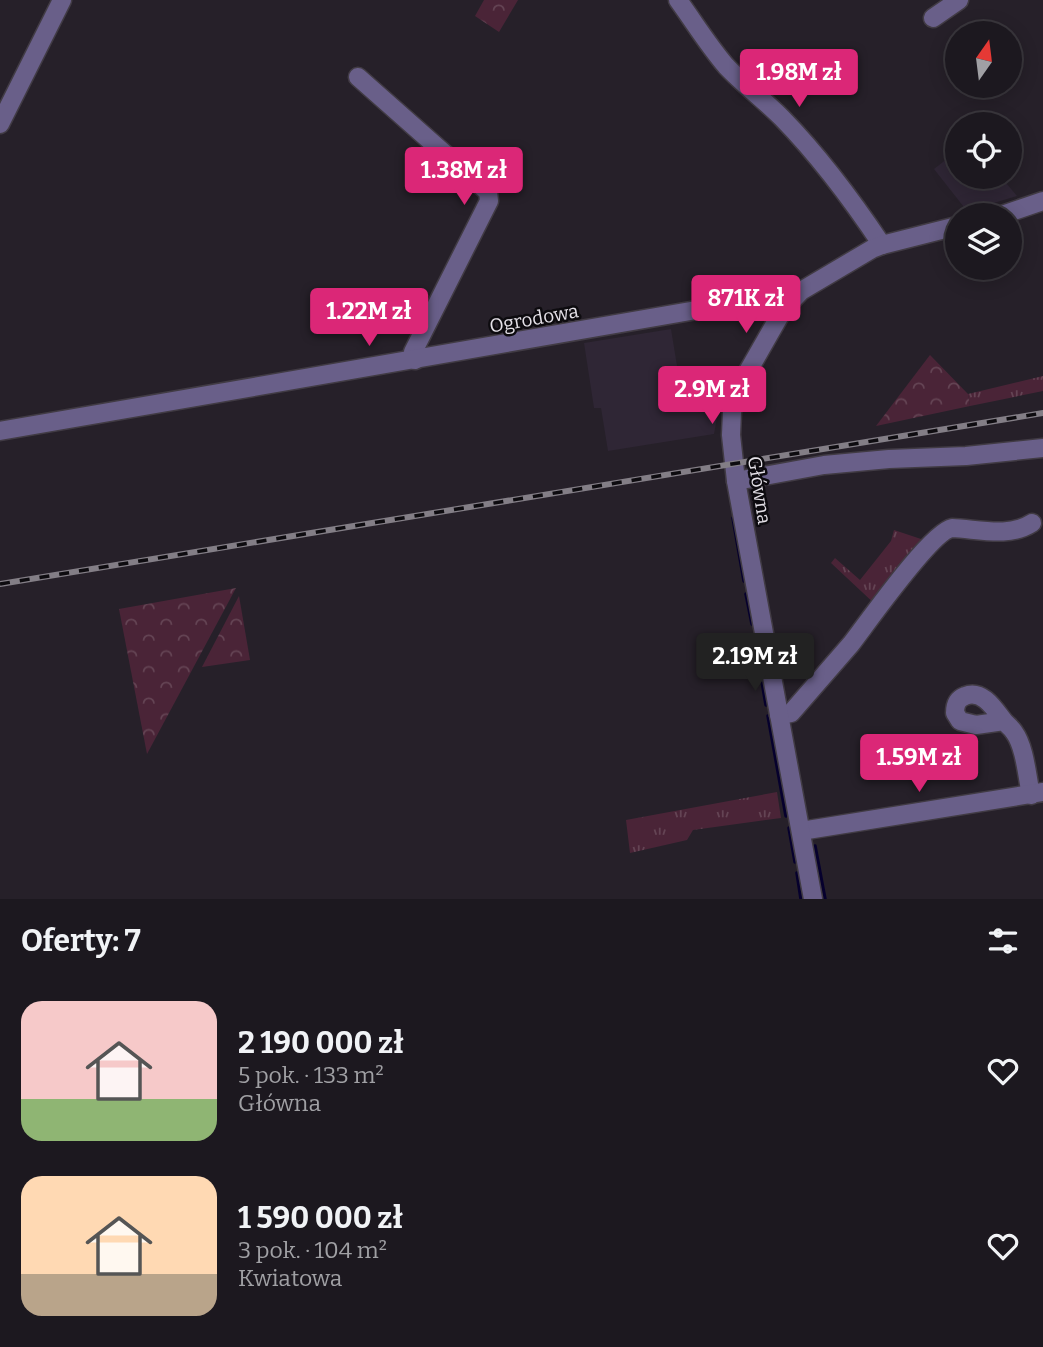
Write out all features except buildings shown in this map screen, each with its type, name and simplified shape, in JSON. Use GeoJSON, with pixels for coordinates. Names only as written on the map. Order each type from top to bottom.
{"type":"FeatureCollection","features":[{"type":"Feature","properties":{"kind":"street"},"geometry":{"type":"LineString","coordinates":[[0,124],[62,0]]}},
{"type":"Feature","properties":{"kind":"street"},"geometry":{"type":"LineString","coordinates":[[678,0],[728,68],[782,117],[815,155],[882,245]]}},
{"type":"Feature","properties":{"kind":"street"},"geometry":{"type":"LineString","coordinates":[[933,18],[959,0]]}},
{"type":"Feature","properties":{"kind":"street"},"geometry":{"type":"LineString","coordinates":[[358,77],[488,191],[489,201],[413,352],[415,360]]}},
{"type":"Feature","properties":{"kind":"street"},"geometry":{"type":"LineString","coordinates":[[1022,208],[1043,201]]}},
{"type":"Feature","properties":{"kind":"street","name":"Główna"},"geometry":{"type":"LineString","coordinates":[[813,899],[736,481],[731,435],[732,412],[743,380],[783,310],[795,295],[882,245],[945,229]]}},
{"type":"Feature","properties":{"kind":"street","name":"Ogrodowa"},"geometry":{"type":"LineString","coordinates":[[0,431],[754,300],[763,300],[783,310]]}},
{"type":"Feature","properties":{"kind":"street"},"geometry":{"type":"LineString","coordinates":[[736,481],[824,465],[1043,448]]}},
{"type":"Feature","properties":{"kind":"street"},"geometry":{"type":"LineString","coordinates":[[779,715],[791,713],[940,534],[952,528],[1012,531],[1032,523]]}},
{"type":"Feature","properties":{"kind":"street"},"geometry":{"type":"LineString","coordinates":[[801,831],[1037,794],[1015,732],[1004,721]]}},
{"type":"Feature","properties":{"kind":"shaded area"},"geometry":{"type":"Polygon","coordinates":[[[945,160],[945,183],[934,169],[945,160]]]}},
{"type":"Feature","properties":{"kind":"shaded area"},"geometry":{"type":"Polygon","coordinates":[[[950,189],[1011,189],[1017,196],[994,203],[961,203],[950,189]]]}},
{"type":"Feature","properties":{"kind":"shaded area"},"geometry":{"type":"Polygon","coordinates":[[[671,329],[680,384],[727,377],[714,434],[608,451],[601,408],[594,408],[584,343],[671,329]]]}},
{"type":"Feature","properties":{"kind":"green space"},"geometry":{"type":"Polygon","coordinates":[[[484,0],[518,0],[499,32],[475,16],[484,0]]]}},
{"type":"Feature","properties":{"kind":"green space"},"geometry":{"type":"Polygon","coordinates":[[[930,355],[968,394],[970,406],[876,426],[930,355]]]}},
{"type":"Feature","properties":{"kind":"green space"},"geometry":{"type":"Polygon","coordinates":[[[1043,376],[1043,391],[970,406],[968,394],[1043,376]]]}},
{"type":"Feature","properties":{"kind":"green space"},"geometry":{"type":"Polygon","coordinates":[[[894,530],[924,540],[877,606],[831,563],[835,558],[860,580],[891,541],[894,530]]]}},
{"type":"Feature","properties":{"kind":"green space"},"geometry":{"type":"Polygon","coordinates":[[[236,588],[147,754],[119,609],[236,588]]]}},
{"type":"Feature","properties":{"kind":"green space"},"geometry":{"type":"Polygon","coordinates":[[[239,596],[250,660],[202,667],[239,596]]]}},
{"type":"Feature","properties":{"kind":"green space"},"geometry":{"type":"Polygon","coordinates":[[[777,792],[781,818],[693,830],[687,840],[630,853],[626,820],[777,792]]]}},
{"type":"Feature","properties":{"kind":"waterway"},"geometry":{"type":"LineString","coordinates":[[733,518],[744,581]]}},
{"type":"Feature","properties":{"kind":"waterway"},"geometry":{"type":"LineString","coordinates":[[746,594],[752,624]]}},
{"type":"Feature","properties":{"kind":"waterway"},"geometry":{"type":"LineString","coordinates":[[754,636],[756,648]]}},
{"type":"Feature","properties":{"kind":"waterway"},"geometry":{"type":"LineString","coordinates":[[759,664],[766,705]]}},
{"type":"Feature","properties":{"kind":"waterway"},"geometry":{"type":"LineString","coordinates":[[768,716],[786,816]]}},
{"type":"Feature","properties":{"kind":"waterway"},"geometry":{"type":"LineString","coordinates":[[789,828],[795,862]]}},
{"type":"Feature","properties":{"kind":"waterway"},"geometry":{"type":"LineString","coordinates":[[815,846],[825,899]]}},
{"type":"Feature","properties":{"kind":"waterway"},"geometry":{"type":"LineString","coordinates":[[797,873],[801,899]]}},
{"type":"Feature","properties":{"kind":"railway"},"geometry":{"type":"LineString","coordinates":[[0,584],[1043,413]]}}]}
